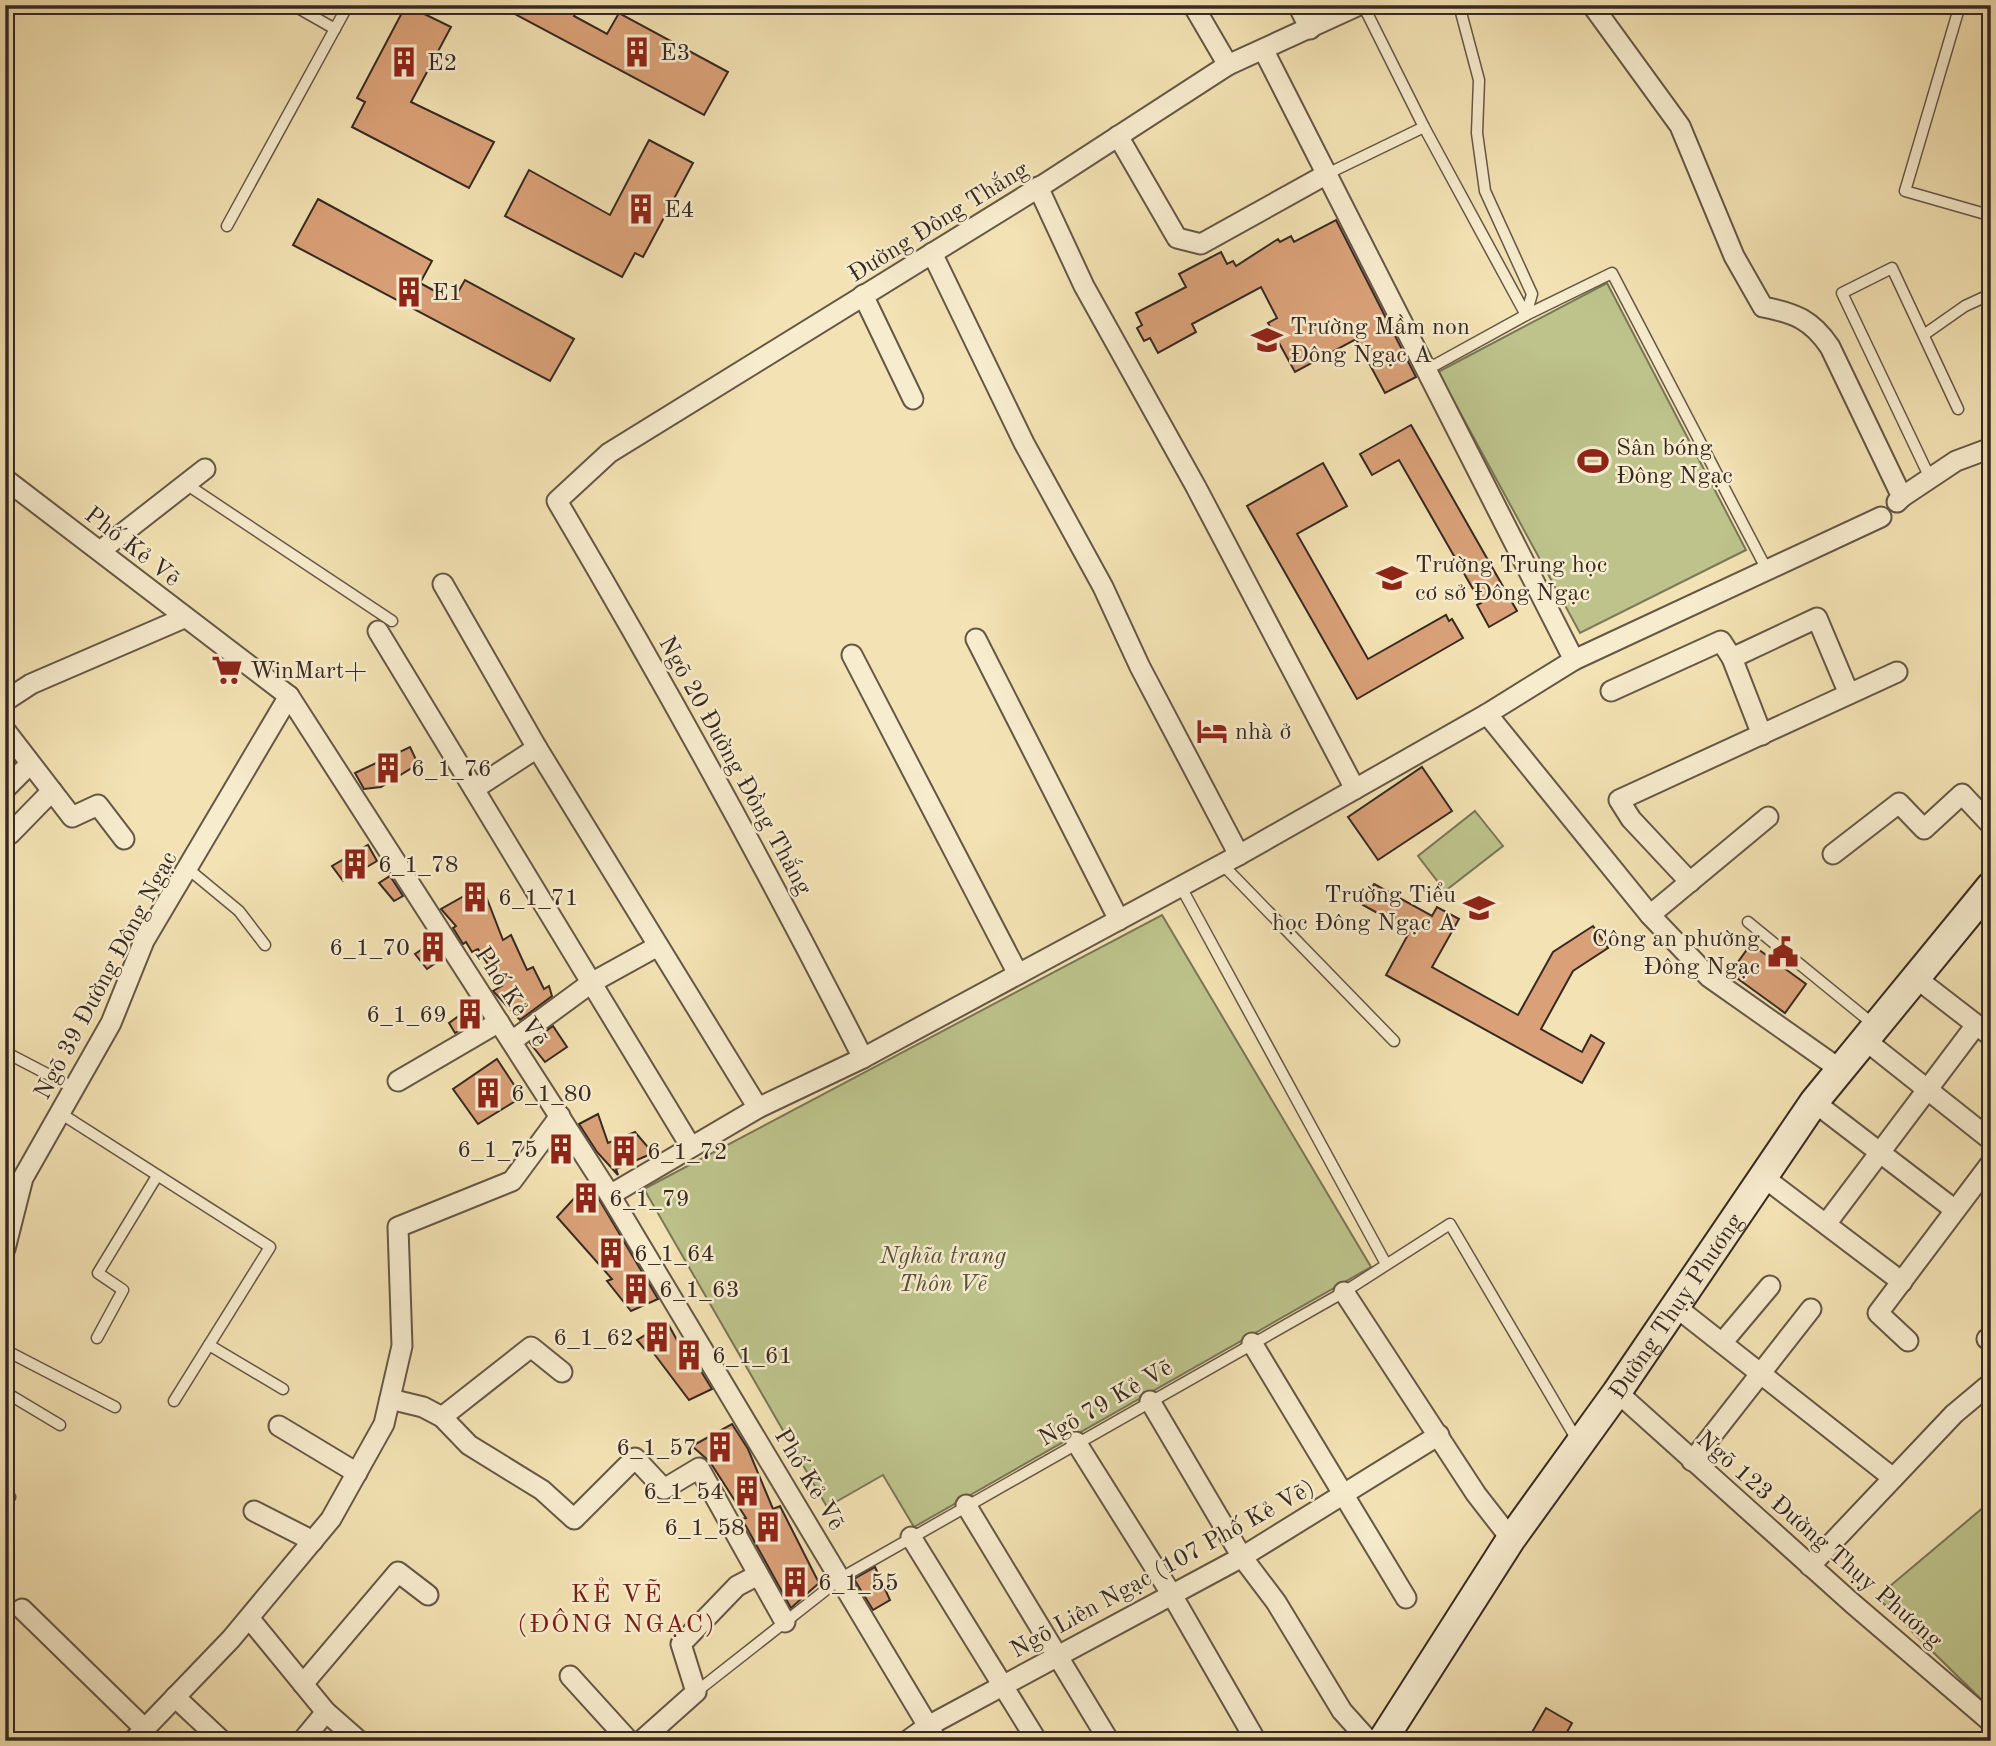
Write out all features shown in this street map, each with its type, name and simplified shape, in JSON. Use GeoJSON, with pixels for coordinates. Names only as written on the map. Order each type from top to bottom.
{"type":"FeatureCollection","features":[{"type":"Feature","properties":{"kind":"main road","name":"Đường Thụy Phương"},"geometry":{"type":"LineString","coordinates":[[1382,1741],[1511,1539],[1618,1392],[1814,1102],[1991,886]]}},
{"type":"Feature","properties":{"kind":"street"},"geometry":{"type":"LineString","coordinates":[[1193,5],[1228,65]]}},
{"type":"Feature","properties":{"kind":"street"},"geometry":{"type":"LineString","coordinates":[[1298,5],[1310,29]]}},
{"type":"Feature","properties":{"kind":"street","name":"Đường Đông Thắng"},"geometry":{"type":"LineString","coordinates":[[557,501],[609,453],[1038,187],[1228,65],[1361,5]]}},
{"type":"Feature","properties":{"kind":"street"},"geometry":{"type":"LineString","coordinates":[[1592,5],[1680,126],[1734,256],[1763,307],[1788,312],[1817,328],[1900,499],[1956,461],[1991,447]]}},
{"type":"Feature","properties":{"kind":"street"},"geometry":{"type":"LineString","coordinates":[[1264,51],[1574,660]]}},
{"type":"Feature","properties":{"kind":"street"},"geometry":{"type":"LineString","coordinates":[[1118,136],[1177,238],[1201,244],[1327,174]]}},
{"type":"Feature","properties":{"kind":"street"},"geometry":{"type":"LineString","coordinates":[[1038,187],[1084,286],[1196,487],[1355,789]]}},
{"type":"Feature","properties":{"kind":"street"},"geometry":{"type":"LineString","coordinates":[[932,253],[1024,443],[1103,587],[1231,860]]}},
{"type":"Feature","properties":{"kind":"street"},"geometry":{"type":"LineString","coordinates":[[863,295],[913,399]]}},
{"type":"Feature","properties":{"kind":"street"},"geometry":{"type":"LineString","coordinates":[[100,551],[205,469]]}},
{"type":"Feature","properties":{"kind":"street","name":"Phố Kẻ Vẽ"},"geometry":{"type":"LineString","coordinates":[[5,480],[289,696],[610,1195],[933,1733]]}},
{"type":"Feature","properties":{"kind":"street","name":"Ngõ 20 Đường Đồng Thắng"},"geometry":{"type":"LineString","coordinates":[[557,501],[666,687],[766,867],[863,1058]]}},
{"type":"Feature","properties":{"kind":"street"},"geometry":{"type":"LineString","coordinates":[[610,1195],[758,1108],[863,1058],[1231,860],[1487,714],[1574,660],[1881,517]]}},
{"type":"Feature","properties":{"kind":"street"},"geometry":{"type":"LineString","coordinates":[[443,584],[537,748],[758,1108]]}},
{"type":"Feature","properties":{"kind":"street"},"geometry":{"type":"LineString","coordinates":[[5,701],[30,684],[184,618]]}},
{"type":"Feature","properties":{"kind":"street"},"geometry":{"type":"LineString","coordinates":[[1731,658],[1817,618],[1849,694]]}},
{"type":"Feature","properties":{"kind":"street"},"geometry":{"type":"LineString","coordinates":[[385,626],[474,789],[691,1147]]}},
{"type":"Feature","properties":{"kind":"street"},"geometry":{"type":"LineString","coordinates":[[976,639],[1119,920]]}},
{"type":"Feature","properties":{"kind":"street"},"geometry":{"type":"LineString","coordinates":[[1611,691],[1721,641],[1731,658],[1762,735]]}},
{"type":"Feature","properties":{"kind":"street"},"geometry":{"type":"LineString","coordinates":[[852,654],[1018,974]]}},
{"type":"Feature","properties":{"kind":"street"},"geometry":{"type":"LineString","coordinates":[[1690,882],[1631,819],[1619,800],[1897,672]]}},
{"type":"Feature","properties":{"kind":"street","name":"Ngõ 39 Đường Đông Ngạc"},"geometry":{"type":"LineString","coordinates":[[5,1249],[11,1194],[23,1178],[111,1023],[145,941],[289,696]]}},
{"type":"Feature","properties":{"kind":"street"},"geometry":{"type":"LineString","coordinates":[[1487,714],[1650,915],[1709,977],[1841,1070]]}},
{"type":"Feature","properties":{"kind":"street"},"geometry":{"type":"LineString","coordinates":[[5,730],[72,817],[98,805],[124,838]]}},
{"type":"Feature","properties":{"kind":"street"},"geometry":{"type":"LineString","coordinates":[[474,789],[537,748]]}},
{"type":"Feature","properties":{"kind":"street"},"geometry":{"type":"LineString","coordinates":[[5,789],[30,764]]}},
{"type":"Feature","properties":{"kind":"street"},"geometry":{"type":"LineString","coordinates":[[10,834],[52,791]]}},
{"type":"Feature","properties":{"kind":"street"},"geometry":{"type":"LineString","coordinates":[[1833,854],[1899,803],[1924,829],[1962,794],[1991,825]]}},
{"type":"Feature","properties":{"kind":"street"},"geometry":{"type":"LineString","coordinates":[[1650,915],[1768,817]]}},
{"type":"Feature","properties":{"kind":"street"},"geometry":{"type":"LineString","coordinates":[[512,1041],[591,984],[658,946]]}},
{"type":"Feature","properties":{"kind":"street"},"geometry":{"type":"LineString","coordinates":[[1826,1224],[1927,1089],[1983,1030],[1916,978]]}},
{"type":"Feature","properties":{"kind":"street"},"geometry":{"type":"LineString","coordinates":[[398,1081],[499,1022]]}},
{"type":"Feature","properties":{"kind":"street"},"geometry":{"type":"LineString","coordinates":[[1870,1033],[1927,1089],[1991,1140]]}},
{"type":"Feature","properties":{"kind":"street"},"geometry":{"type":"LineString","coordinates":[[1814,1102],[1955,1210]]}},
{"type":"Feature","properties":{"kind":"street"},"geometry":{"type":"LineString","coordinates":[[22,1609],[138,1734],[249,1618],[331,1519],[384,1424],[401,1346],[398,1227],[512,1181],[560,1116]]}},
{"type":"Feature","properties":{"kind":"street"},"geometry":{"type":"LineString","coordinates":[[1908,1341],[1878,1313],[1991,1163]]}},
{"type":"Feature","properties":{"kind":"street"},"geometry":{"type":"LineString","coordinates":[[1762,1176],[1902,1282]]}},
{"type":"Feature","properties":{"kind":"street"},"geometry":{"type":"LineString","coordinates":[[1722,1343],[1770,1286]]}},
{"type":"Feature","properties":{"kind":"street"},"geometry":{"type":"LineString","coordinates":[[1344,1292],[1476,1494],[1511,1539]]}},
{"type":"Feature","properties":{"kind":"street"},"geometry":{"type":"LineString","coordinates":[[1676,1307],[1893,1478]]}},
{"type":"Feature","properties":{"kind":"street"},"geometry":{"type":"LineString","coordinates":[[1692,1461],[1759,1372],[1811,1309]]}},
{"type":"Feature","properties":{"kind":"street"},"geometry":{"type":"LineString","coordinates":[[1252,1343],[1406,1598]]}},
{"type":"Feature","properties":{"kind":"street"},"geometry":{"type":"LineString","coordinates":[[442,1417],[531,1347],[562,1372]]}},
{"type":"Feature","properties":{"kind":"street"},"geometry":{"type":"LineString","coordinates":[[1810,1566],[1954,1415],[1991,1383]]}},
{"type":"Feature","properties":{"kind":"street","name":"Ngõ 123 Đường Thụy Phương"},"geometry":{"type":"LineString","coordinates":[[1618,1392],[1810,1566],[1991,1722]]}},
{"type":"Feature","properties":{"kind":"street"},"geometry":{"type":"LineString","coordinates":[[390,1399],[423,1407],[442,1417],[469,1445],[542,1490],[574,1520],[635,1458],[663,1489],[699,1468],[785,1622]]}},
{"type":"Feature","properties":{"kind":"street"},"geometry":{"type":"LineString","coordinates":[[1150,1401],[1242,1557],[1276,1602],[1342,1711],[1369,1741]]}},
{"type":"Feature","properties":{"kind":"street"},"geometry":{"type":"LineString","coordinates":[[279,1426],[357,1473]]}},
{"type":"Feature","properties":{"kind":"street","name":"Ngõ Liên Ngạc (107 Phố Kẻ Vẽ)"},"geometry":{"type":"LineString","coordinates":[[907,1741],[933,1733],[1003,1686],[1242,1557],[1439,1435]]}},
{"type":"Feature","properties":{"kind":"street"},"geometry":{"type":"LineString","coordinates":[[1076,1443],[1172,1595],[1256,1741]]}},
{"type":"Feature","properties":{"kind":"street"},"geometry":{"type":"LineString","coordinates":[[967,1506],[1109,1741]]}},
{"type":"Feature","properties":{"kind":"street"},"geometry":{"type":"LineString","coordinates":[[254,1511],[313,1541]]}},
{"type":"Feature","properties":{"kind":"street"},"geometry":{"type":"LineString","coordinates":[[911,1537],[1037,1741]]}},
{"type":"Feature","properties":{"kind":"street"},"geometry":{"type":"LineString","coordinates":[[303,1684],[398,1572],[428,1595]]}},
{"type":"Feature","properties":{"kind":"street"},"geometry":{"type":"LineString","coordinates":[[640,1741],[696,1692],[681,1644],[737,1586],[758,1575]]}},
{"type":"Feature","properties":{"kind":"street"},"geometry":{"type":"LineString","coordinates":[[249,1618],[326,1712],[359,1741]]}},
{"type":"Feature","properties":{"kind":"street"},"geometry":{"type":"LineString","coordinates":[[570,1676],[629,1741]]}},
{"type":"Feature","properties":{"kind":"street"},"geometry":{"type":"LineString","coordinates":[[175,1697],[222,1741]]}},
{"type":"Feature","properties":{"kind":"street"},"geometry":{"type":"LineString","coordinates":[[302,1741],[326,1712]]}},
{"type":"Feature","properties":{"kind":"lane"},"geometry":{"type":"LineString","coordinates":[[293,5],[335,29]]}},
{"type":"Feature","properties":{"kind":"lane"},"geometry":{"type":"LineString","coordinates":[[227,226],[348,5]]}},
{"type":"Feature","properties":{"kind":"lane"},"geometry":{"type":"LineString","coordinates":[[1361,5],[1424,128],[1526,315]]}},
{"type":"Feature","properties":{"kind":"lane"},"geometry":{"type":"LineString","coordinates":[[1459,5],[1479,80],[1476,133],[1485,191],[1532,294],[1526,315]]}},
{"type":"Feature","properties":{"kind":"lane"},"geometry":{"type":"LineString","coordinates":[[1960,5],[1905,191],[1982,213]]}},
{"type":"Feature","properties":{"kind":"lane"},"geometry":{"type":"LineString","coordinates":[[1327,174],[1424,128]]}},
{"type":"Feature","properties":{"kind":"lane"},"geometry":{"type":"LineString","coordinates":[[1930,478],[1842,293],[1892,268],[1958,409]]}},
{"type":"Feature","properties":{"kind":"lane"},"geometry":{"type":"LineString","coordinates":[[1426,369],[1526,315],[1612,273],[1767,570]]}},
{"type":"Feature","properties":{"kind":"lane"},"geometry":{"type":"LineString","coordinates":[[1925,334],[1965,306],[1991,294]]}},
{"type":"Feature","properties":{"kind":"lane"},"geometry":{"type":"LineString","coordinates":[[186,484],[385,626]]}},
{"type":"Feature","properties":{"kind":"lane"},"geometry":{"type":"LineString","coordinates":[[1231,860],[1394,1041]]}},
{"type":"Feature","properties":{"kind":"lane"},"geometry":{"type":"LineString","coordinates":[[187,868],[239,911],[265,945]]}},
{"type":"Feature","properties":{"kind":"lane"},"geometry":{"type":"LineString","coordinates":[[1181,887],[1386,1264]]}},
{"type":"Feature","properties":{"kind":"lane"},"geometry":{"type":"LineString","coordinates":[[1748,922],[1870,1033]]}},
{"type":"Feature","properties":{"kind":"lane"},"geometry":{"type":"LineString","coordinates":[[5,1052],[74,1088]]}},
{"type":"Feature","properties":{"kind":"lane"},"geometry":{"type":"LineString","coordinates":[[60,1113],[270,1247],[174,1401]]}},
{"type":"Feature","properties":{"kind":"lane"},"geometry":{"type":"LineString","coordinates":[[97,1338],[123,1290],[97,1273],[157,1176]]}},
{"type":"Feature","properties":{"kind":"lane","name":"Ngõ 79 Kẻ Vẽ"},"geometry":{"type":"LineString","coordinates":[[696,1692],[841,1577],[1344,1292],[1450,1224],[1579,1444]]}},
{"type":"Feature","properties":{"kind":"lane"},"geometry":{"type":"LineString","coordinates":[[209,1345],[283,1389]]}},
{"type":"Feature","properties":{"kind":"lane"},"geometry":{"type":"LineString","coordinates":[[5,1350],[115,1407]]}},
{"type":"Feature","properties":{"kind":"lane"},"geometry":{"type":"LineString","coordinates":[[5,1392],[60,1425]]}},
{"type":"Feature","properties":{"kind":"lane"},"geometry":{"type":"LineString","coordinates":[[5,1494],[10,1497],[5,1504]]}},
{"type":"Feature","properties":{"kind":"green space","name":"Sân bóng Đông Ngạc"},"geometry":{"type":"Polygon","coordinates":[[[1607,283],[1746,550],[1580,633],[1438,372],[1607,283]]]}},
{"type":"Feature","properties":{"kind":"green space"},"geometry":{"type":"Polygon","coordinates":[[[1475,811],[1503,846],[1445,891],[1418,856],[1475,811]]]}},
{"type":"Feature","properties":{"kind":"green space","name":"Nghĩa trang Thôn Vẽ"},"geometry":{"type":"Polygon","coordinates":[[[1162,915],[1371,1267],[914,1527],[883,1475],[827,1507],[644,1189],[1162,915]]]}},
{"type":"Feature","properties":{"kind":"green space"},"geometry":{"type":"Polygon","coordinates":[[[1991,1501],[1991,1709],[1877,1597],[1991,1501]]]}},
{"type":"Feature","properties":{"kind":"building","name":"E2"},"geometry":{"type":"Polygon","coordinates":[[[406,5],[451,27],[411,102],[494,142],[469,188],[352,127],[365,102],[357,98],[406,5]]]}},
{"type":"Feature","properties":{"kind":"building","name":"E3"},"geometry":{"type":"Polygon","coordinates":[[[498,5],[580,5],[574,16],[607,34],[619,13],[728,72],[704,115],[498,5]]]}},
{"type":"Feature","properties":{"kind":"building","name":"E4"},"geometry":{"type":"Polygon","coordinates":[[[649,140],[693,163],[643,257],[635,253],[622,277],[505,216],[529,170],[610,215],[649,140]]]}},
{"type":"Feature","properties":{"kind":"building","name":"E1"},"geometry":{"type":"Polygon","coordinates":[[[318,199],[432,261],[420,283],[453,301],[465,280],[574,339],[550,381],[293,245],[318,199]]]}},
{"type":"Feature","properties":{"kind":"building"},"geometry":{"type":"Polygon","coordinates":[[[1336,220],[1416,377],[1385,393],[1356,339],[1295,372],[1268,323],[1277,318],[1261,287],[1192,324],[1196,332],[1158,353],[1150,338],[1144,341],[1137,328],[1142,325],[1136,313],[1186,287],[1179,274],[1221,252],[1227,264],[1233,261],[1236,266],[1278,239],[1280,242],[1291,236],[1294,242],[1336,220]]]}},
{"type":"Feature","properties":{"kind":"building"},"geometry":{"type":"Polygon","coordinates":[[[1411,425],[1517,611],[1489,627],[1477,605],[1481,603],[1399,460],[1372,475],[1360,454],[1411,425]]]}},
{"type":"Feature","properties":{"kind":"building"},"geometry":{"type":"Polygon","coordinates":[[[1323,463],[1347,506],[1297,534],[1368,659],[1446,615],[1449,621],[1452,619],[1463,638],[1357,699],[1247,506],[1323,463]]]}},
{"type":"Feature","properties":{"kind":"building","name":"6_1_76"},"geometry":{"type":"Polygon","coordinates":[[[410,747],[418,764],[381,787],[364,789],[355,773],[410,747]]]}},
{"type":"Feature","properties":{"kind":"building"},"geometry":{"type":"Polygon","coordinates":[[[1422,767],[1452,811],[1378,860],[1348,817],[1422,767]]]}},
{"type":"Feature","properties":{"kind":"building","name":"6_1_78"},"geometry":{"type":"Polygon","coordinates":[[[368,845],[377,861],[343,881],[332,866],[368,845]]]}},
{"type":"Feature","properties":{"kind":"building"},"geometry":{"type":"Polygon","coordinates":[[[390,876],[403,896],[394,901],[379,883],[390,876]]]}},
{"type":"Feature","properties":{"kind":"building"},"geometry":{"type":"Polygon","coordinates":[[[1374,884],[1432,916],[1437,907],[1459,919],[1432,967],[1518,1015],[1553,952],[1593,926],[1608,948],[1573,971],[1541,1029],[1582,1052],[1591,1035],[1604,1043],[1582,1083],[1386,975],[1410,931],[1363,905],[1374,884]]]}},
{"type":"Feature","properties":{"kind":"building"},"geometry":{"type":"Polygon","coordinates":[[[482,886],[503,940],[511,935],[527,970],[533,967],[544,989],[549,986],[552,996],[520,1020],[493,991],[502,986],[478,949],[472,952],[466,942],[463,944],[453,928],[456,926],[441,909],[482,886]]]}},
{"type":"Feature","properties":{"kind":"building","name":"6_1_70"},"geometry":{"type":"Polygon","coordinates":[[[433,942],[443,958],[427,969],[415,954],[433,942]]]}},
{"type":"Feature","properties":{"kind":"building"},"geometry":{"type":"Polygon","coordinates":[[[1751,944],[1806,984],[1785,1013],[1730,973],[1751,944]]]}},
{"type":"Feature","properties":{"kind":"building","name":"6_1_69"},"geometry":{"type":"Polygon","coordinates":[[[474,1005],[481,1018],[455,1033],[449,1023],[474,1005]]]}},
{"type":"Feature","properties":{"kind":"building"},"geometry":{"type":"Polygon","coordinates":[[[553,1026],[567,1047],[545,1062],[530,1043],[553,1026]]]}},
{"type":"Feature","properties":{"kind":"building","name":"6_1_80"},"geometry":{"type":"Polygon","coordinates":[[[497,1059],[522,1097],[478,1124],[453,1089],[497,1059]]]}},
{"type":"Feature","properties":{"kind":"building","name":"6_1_72"},"geometry":{"type":"Polygon","coordinates":[[[598,1114],[608,1143],[635,1132],[653,1153],[616,1169],[618,1175],[597,1152],[579,1124],[598,1114]]]}},
{"type":"Feature","properties":{"kind":"building"},"geometry":{"type":"Polygon","coordinates":[[[559,1138],[570,1156],[559,1162],[549,1152],[559,1138]]]}},
{"type":"Feature","properties":{"kind":"building"},"geometry":{"type":"Polygon","coordinates":[[[588,1183],[658,1299],[631,1311],[607,1281],[612,1279],[557,1217],[588,1183]]]}},
{"type":"Feature","properties":{"kind":"building"},"geometry":{"type":"Polygon","coordinates":[[[667,1322],[684,1353],[688,1350],[712,1389],[689,1400],[652,1351],[647,1352],[637,1340],[667,1322]]]}},
{"type":"Feature","properties":{"kind":"building"},"geometry":{"type":"Polygon","coordinates":[[[732,1424],[748,1449],[773,1509],[780,1506],[819,1583],[791,1608],[742,1519],[746,1518],[710,1462],[692,1446],[732,1424]]]}},
{"type":"Feature","properties":{"kind":"building"},"geometry":{"type":"Polygon","coordinates":[[[875,1567],[890,1600],[873,1610],[854,1579],[875,1567]]]}},
{"type":"Feature","properties":{"kind":"building"},"geometry":{"type":"Polygon","coordinates":[[[1546,1708],[1572,1723],[1562,1741],[1527,1741],[1546,1708]]]}},
{"type":"Feature","properties":{"kind":"place","name":"E3"},"geometry":{"type":"Point","coordinates":[637,52]}},
{"type":"Feature","properties":{"kind":"place","name":"E2"},"geometry":{"type":"Point","coordinates":[404,62]}},
{"type":"Feature","properties":{"kind":"place","name":"E4"},"geometry":{"type":"Point","coordinates":[641,209]}},
{"type":"Feature","properties":{"kind":"place","name":"E1"},"geometry":{"type":"Point","coordinates":[409,292]}},
{"type":"Feature","properties":{"kind":"place","name":"Trường Mầm non Đông Ngạc A"},"geometry":{"type":"Point","coordinates":[1267,340]}},
{"type":"Feature","properties":{"kind":"place","name":"Sân bóng Đông Ngạc"},"geometry":{"type":"Point","coordinates":[1593,461]}},
{"type":"Feature","properties":{"kind":"place","name":"Trường Trung học cơ sở Đông Ngạc"},"geometry":{"type":"Point","coordinates":[1392,578]}},
{"type":"Feature","properties":{"kind":"place","name":"WinMart+"},"geometry":{"type":"Point","coordinates":[227,670]}},
{"type":"Feature","properties":{"kind":"place","name":"nhà ở"},"geometry":{"type":"Point","coordinates":[1212,731]}},
{"type":"Feature","properties":{"kind":"place","name":"6_1_76"},"geometry":{"type":"Point","coordinates":[388,768]}},
{"type":"Feature","properties":{"kind":"place","name":"6_1_78"},"geometry":{"type":"Point","coordinates":[355,864]}},
{"type":"Feature","properties":{"kind":"place","name":"6_1_71"},"geometry":{"type":"Point","coordinates":[475,897]}},
{"type":"Feature","properties":{"kind":"place","name":"Trường Tiểu học Đông Ngạc A"},"geometry":{"type":"Point","coordinates":[1479,908]}},
{"type":"Feature","properties":{"kind":"place","name":"6_1_70"},"geometry":{"type":"Point","coordinates":[433,947]}},
{"type":"Feature","properties":{"kind":"place","name":"Công an phường Đông Ngạc"},"geometry":{"type":"Point","coordinates":[1783,952]}},
{"type":"Feature","properties":{"kind":"place","name":"6_1_69"},"geometry":{"type":"Point","coordinates":[470,1014]}},
{"type":"Feature","properties":{"kind":"place","name":"6_1_80"},"geometry":{"type":"Point","coordinates":[488,1093]}},
{"type":"Feature","properties":{"kind":"place","name":"6_1_75"},"geometry":{"type":"Point","coordinates":[561,1149]}},
{"type":"Feature","properties":{"kind":"place","name":"6_1_72"},"geometry":{"type":"Point","coordinates":[624,1151]}},
{"type":"Feature","properties":{"kind":"place","name":"6_1_79"},"geometry":{"type":"Point","coordinates":[586,1198]}},
{"type":"Feature","properties":{"kind":"place","name":"6_1_64"},"geometry":{"type":"Point","coordinates":[611,1253]}},
{"type":"Feature","properties":{"kind":"place","name":"6_1_63"},"geometry":{"type":"Point","coordinates":[636,1289]}},
{"type":"Feature","properties":{"kind":"place","name":"6_1_62"},"geometry":{"type":"Point","coordinates":[657,1337]}},
{"type":"Feature","properties":{"kind":"place","name":"6_1_61"},"geometry":{"type":"Point","coordinates":[689,1355]}},
{"type":"Feature","properties":{"kind":"place","name":"6_1_57"},"geometry":{"type":"Point","coordinates":[720,1447]}},
{"type":"Feature","properties":{"kind":"place","name":"6_1_54"},"geometry":{"type":"Point","coordinates":[747,1491]}},
{"type":"Feature","properties":{"kind":"place","name":"6_1_58"},"geometry":{"type":"Point","coordinates":[768,1527]}},
{"type":"Feature","properties":{"kind":"place","name":"6_1_55"},"geometry":{"type":"Point","coordinates":[795,1582]}},
{"type":"Feature","properties":{"kind":"district","name":"KẺ VẼ (ĐÔNG NGẠC)"},"geometry":{"type":"Point","coordinates":[617,1608]}}]}
